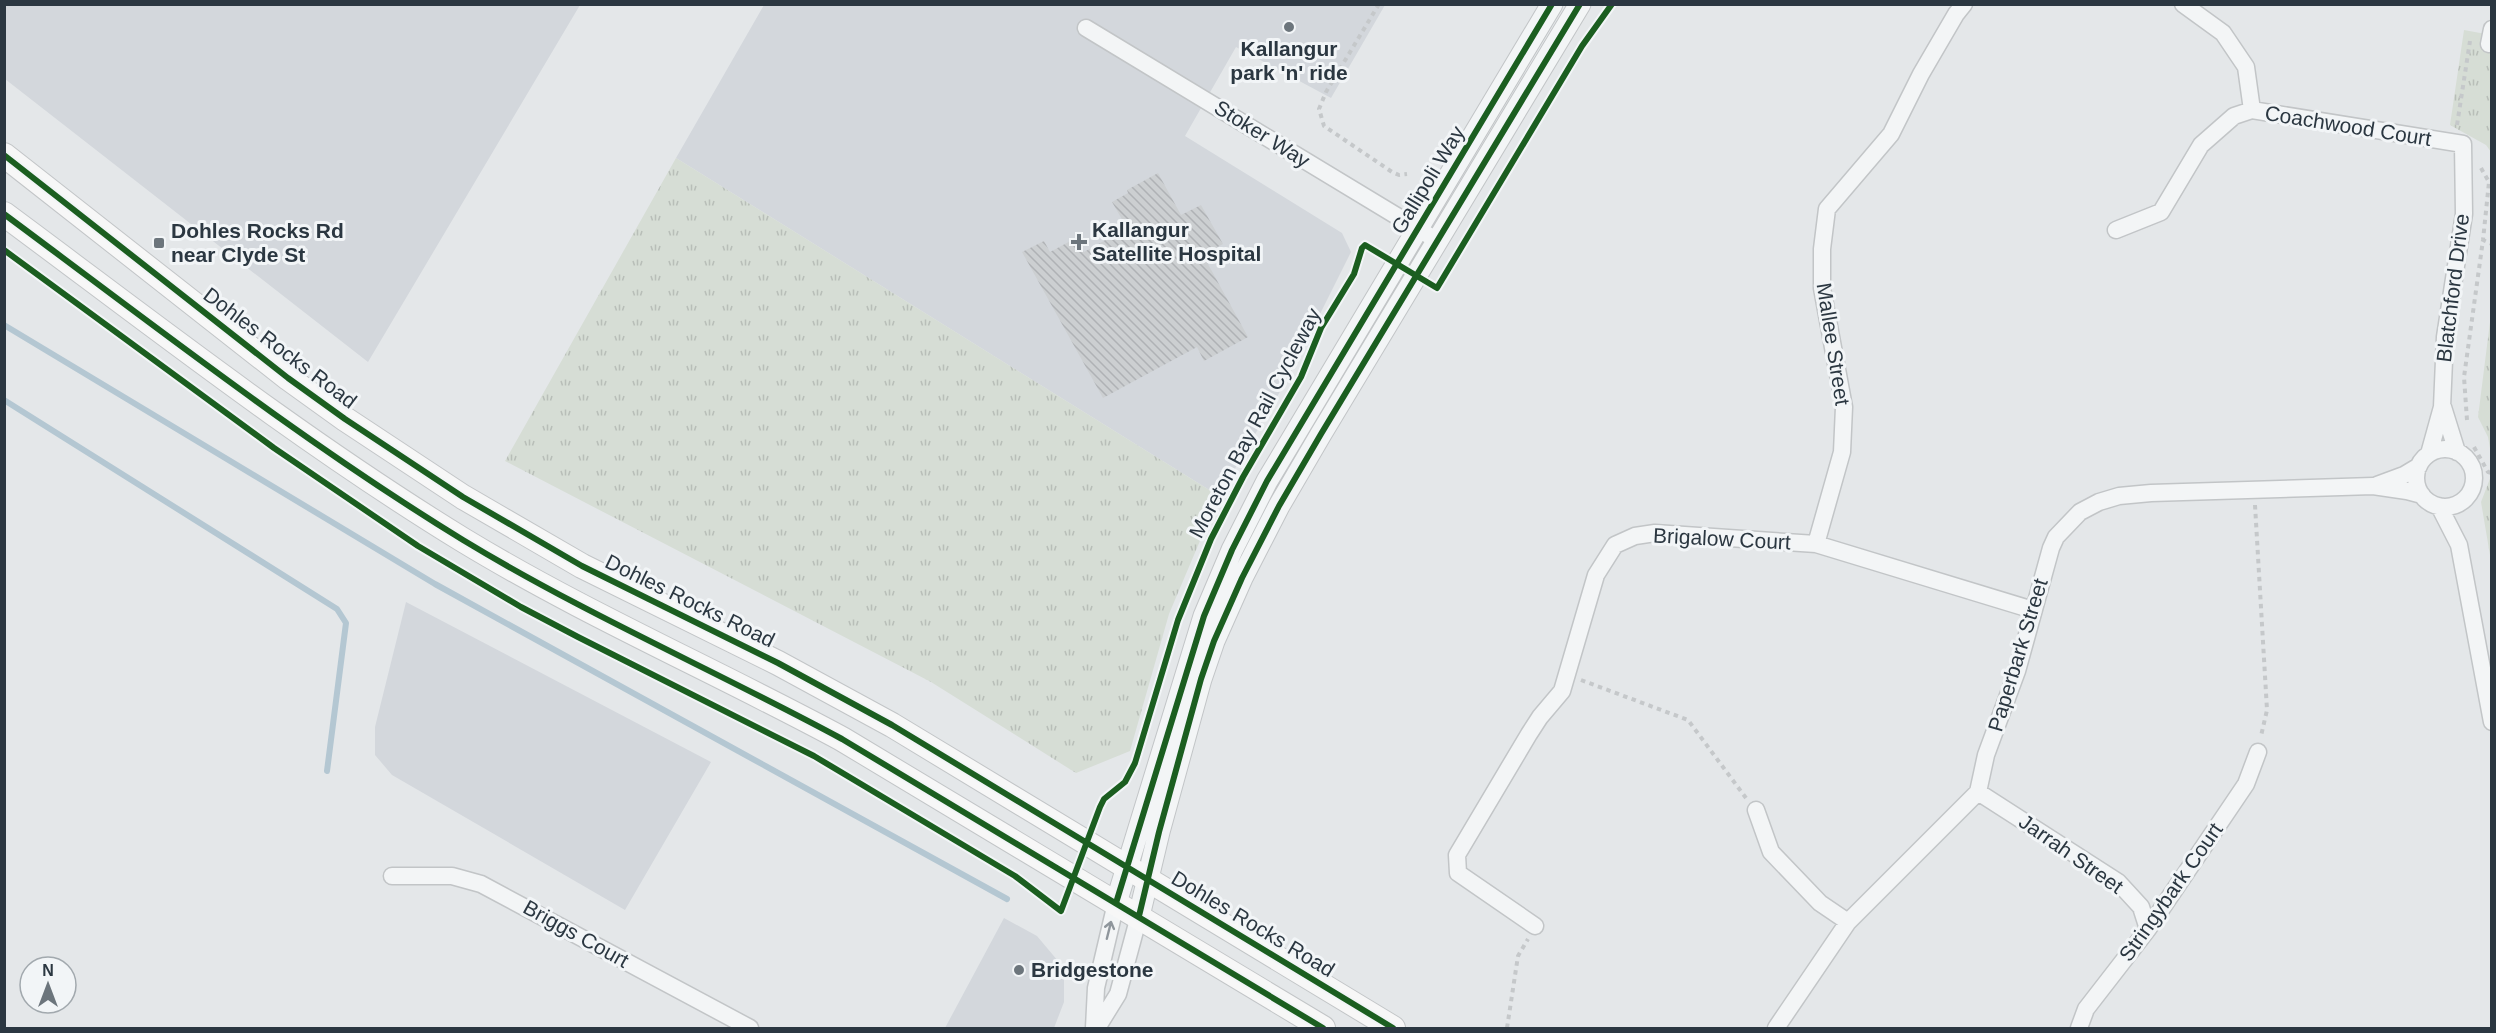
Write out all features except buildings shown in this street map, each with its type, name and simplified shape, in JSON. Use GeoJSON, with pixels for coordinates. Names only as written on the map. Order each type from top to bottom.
{"type":"FeatureCollection","features":[{"type":"Feature","properties":{"kind":"main road","name":"Dohles Rocks Road"},"geometry":{"type":"LineString","coordinates":[[4,155],[288,378],[416,467],[511,526],[582,566],[778,663],[892,724],[1393,1029]]}},
{"type":"Feature","properties":{"kind":"main road"},"geometry":{"type":"LineString","coordinates":[[4,214],[331,454],[464,540],[595,614],[842,739],[1323,1029]]}},
{"type":"Feature","properties":{"kind":"street","name":"Gallipoli Way"},"geometry":{"type":"LineString","coordinates":[[1116,903],[1161,760],[1192,649],[1232,550],[1267,481],[1552,4]]}},
{"type":"Feature","properties":{"kind":"street","name":"Gallipoli Way"},"geometry":{"type":"LineString","coordinates":[[1139,916],[1201,679],[1227,610],[1279,506],[1580,4]]}},
{"type":"Feature","properties":{"kind":"street","name":"Mallee Street"},"geometry":{"type":"LineString","coordinates":[[1816,544],[1842,452],[1844,408],[1822,288],[1822,249],[1827,209],[1891,134],[1922,74],[1964,4]]}},
{"type":"Feature","properties":{"kind":"street"},"geometry":{"type":"LineString","coordinates":[[2183,4],[2223,33],[2246,67],[2252,111]]}},
{"type":"Feature","properties":{"kind":"street","name":"Stoker Way"},"geometry":{"type":"LineString","coordinates":[[1086,28],[1438,242]]}},
{"type":"Feature","properties":{"kind":"street","name":"Coachwood Court"},"geometry":{"type":"LineString","coordinates":[[2116,230],[2161,212],[2200,145],[2234,116],[2252,111],[2463,144],[2462,170]]}},
{"type":"Feature","properties":{"kind":"street","name":"Blatchford Drive"},"geometry":{"type":"LineString","coordinates":[[2424,460],[2442,406],[2445,337],[2464,214],[2462,170]]}},
{"type":"Feature","properties":{"kind":"street","name":"Blatchford Drive"},"geometry":{"type":"LineString","coordinates":[[2442,406],[2457,452]]}},
{"type":"Feature","properties":{"kind":"street"},"geometry":{"type":"LineString","coordinates":[[2459,545],[2465,498],[2472,487],[2474,475],[2470,464],[2457,452],[2446,449],[2424,460],[2416,481],[2422,495],[2429,502],[2439,506],[2453,505],[2465,498]]}},
{"type":"Feature","properties":{"kind":"street","name":"Paperbark Street"},"geometry":{"type":"LineString","coordinates":[[2373,486],[2404,475],[2424,460]]}},
{"type":"Feature","properties":{"kind":"street","name":"Paperbark Street"},"geometry":{"type":"LineString","coordinates":[[1978,792],[1986,755],[2017,671],[2051,548],[2067,524],[2080,512],[2099,502],[2119,496],[2373,486],[2422,495]]}},
{"type":"Feature","properties":{"kind":"street"},"geometry":{"type":"LineString","coordinates":[[2439,506],[2459,545],[2492,722]]}},
{"type":"Feature","properties":{"kind":"street","name":"Brigalow Court"},"geometry":{"type":"LineString","coordinates":[[1535,926],[1458,873],[1457,855],[1534,725],[1562,692],[1596,575],[1615,545],[1635,536],[1656,533],[1816,544],[2033,610]]}},
{"type":"Feature","properties":{"kind":"street","name":"Stringybark Court"},"geometry":{"type":"LineString","coordinates":[[2079,1029],[2086,1009],[2148,929],[2246,784],[2258,752]]}},
{"type":"Feature","properties":{"kind":"street"},"geometry":{"type":"LineString","coordinates":[[1776,1029],[1848,922],[1978,792]]}},
{"type":"Feature","properties":{"kind":"street","name":"Jarrah Street"},"geometry":{"type":"LineString","coordinates":[[1978,792],[2118,882],[2140,907],[2148,929]]}},
{"type":"Feature","properties":{"kind":"street"},"geometry":{"type":"LineString","coordinates":[[1756,810],[1771,852],[1820,903],[1848,922]]}},
{"type":"Feature","properties":{"kind":"street","name":"Briggs Court"},"geometry":{"type":"LineString","coordinates":[[392,876],[452,876],[481,884],[750,1029]]}},
{"type":"Feature","properties":{"kind":"street"},"geometry":{"type":"LineString","coordinates":[[1096,1029],[1096,987],[1116,903]]}},
{"type":"Feature","properties":{"kind":"street"},"geometry":{"type":"LineString","coordinates":[[1096,1029],[1118,994],[1139,916]]}},
{"type":"Feature","properties":{"kind":"path"},"geometry":{"type":"LineString","coordinates":[[1378,4],[1326,92],[1319,109],[1324,126],[1392,172],[1399,175],[1407,174]]}},
{"type":"Feature","properties":{"kind":"path"},"geometry":{"type":"LineString","coordinates":[[2456,133],[2472,31]]}},
{"type":"Feature","properties":{"kind":"path"},"geometry":{"type":"LineString","coordinates":[[2468,429],[2466,366],[2483,240],[2492,244]]}},
{"type":"Feature","properties":{"kind":"path"},"geometry":{"type":"LineString","coordinates":[[2473,445],[2488,472],[2492,473]]}},
{"type":"Feature","properties":{"kind":"path"},"geometry":{"type":"LineString","coordinates":[[2254,490],[2267,710],[2258,752]]}},
{"type":"Feature","properties":{"kind":"path"},"geometry":{"type":"LineString","coordinates":[[1567,674],[1688,720],[1725,773],[1756,810]]}},
{"type":"Feature","properties":{"kind":"path"},"geometry":{"type":"LineString","coordinates":[[1507,1029],[1518,956],[1535,926]]}},
{"type":"Feature","properties":{"kind":"shaded area"},"geometry":{"type":"Polygon","coordinates":[[[4,5],[580,5],[368,362],[5,79],[4,5]]]}},
{"type":"Feature","properties":{"kind":"shaded area","name":"Kallangur Satellite Hospital"},"geometry":{"type":"Polygon","coordinates":[[[764,5],[1385,5],[1331,98],[1236,47],[1185,136],[1342,233],[1351,252],[1288,378],[1219,496],[676,158],[764,5]]]}},
{"type":"Feature","properties":{"kind":"shaded area"},"geometry":{"type":"Polygon","coordinates":[[[406,602],[711,762],[625,910],[392,775],[375,755],[375,727],[406,602]]]}},
{"type":"Feature","properties":{"kind":"shaded area","name":"Bridgestone"},"geometry":{"type":"Polygon","coordinates":[[[1004,918],[1037,936],[1058,961],[1064,978],[1064,1002],[1054,1028],[945,1028],[1004,918]]]}},
{"type":"Feature","properties":{"kind":"green space"},"geometry":{"type":"Polygon","coordinates":[[[2464,30],[2491,35],[2491,152],[2486,145],[2450,125],[2464,30]]]}},
{"type":"Feature","properties":{"kind":"green space"},"geometry":{"type":"Polygon","coordinates":[[[676,158],[1219,496],[1169,614],[1130,751],[1076,773],[931,682],[505,461],[676,158]]]}},
{"type":"Feature","properties":{"kind":"green space"},"geometry":{"type":"Polygon","coordinates":[[[2491,314],[2492,454],[2488,437],[2478,417],[2491,314]]]}},
{"type":"Feature","properties":{"kind":"green space"},"geometry":{"type":"Polygon","coordinates":[[[2491,476],[2491,561],[2481,502],[2491,476]]]}},
{"type":"Feature","properties":{"kind":"waterway"},"geometry":{"type":"LineString","coordinates":[[4,325],[435,584],[1007,899]]}},
{"type":"Feature","properties":{"kind":"waterway"},"geometry":{"type":"LineString","coordinates":[[4,400],[337,609],[346,623],[327,771]]}},
{"type":"Feature","properties":{"kind":"cycle path"},"geometry":{"type":"LineString","coordinates":[[1116,903],[1204,616],[1232,550],[1267,481],[1552,4]]}},
{"type":"Feature","properties":{"kind":"cycle path"},"geometry":{"type":"LineString","coordinates":[[1139,916],[1159,832],[1201,679],[1214,641],[1242,578],[1279,506],[1321,434],[1580,4]]}},
{"type":"Feature","properties":{"kind":"cycle path","name":"Moreton Bay Rail Cycleway"},"geometry":{"type":"LineString","coordinates":[[4,250],[274,448],[418,546],[521,607],[814,756],[1015,876],[1061,911],[1100,807],[1104,799],[1125,782],[1135,763],[1178,620],[1211,539],[1243,477],[1301,377],[1321,328],[1354,274],[1362,248],[1365,245],[1437,288],[1582,46],[1612,4]]}},
{"type":"Feature","properties":{"kind":"cycle path"},"geometry":{"type":"LineString","coordinates":[[4,155],[288,378],[345,419],[463,497],[582,566],[778,663],[892,725],[1393,1028]]}},
{"type":"Feature","properties":{"kind":"cycle path"},"geometry":{"type":"LineString","coordinates":[[4,214],[287,423],[463,540],[603,618],[842,739],[1323,1028]]}},
{"type":"Feature","properties":{"kind":"place","name":"Kallangur park 'n' ride"},"geometry":{"type":"Point","coordinates":[1289,27]}},
{"type":"Feature","properties":{"kind":"place","name":"Kallangur Satellite Hospital"},"geometry":{"type":"Point","coordinates":[1079,242]}},
{"type":"Feature","properties":{"kind":"place","name":"Dohles Rocks Rd near Clyde St"},"geometry":{"type":"Point","coordinates":[159,243]}},
{"type":"Feature","properties":{"kind":"place","name":"Bridgestone"},"geometry":{"type":"Point","coordinates":[1019,970]}}]}
